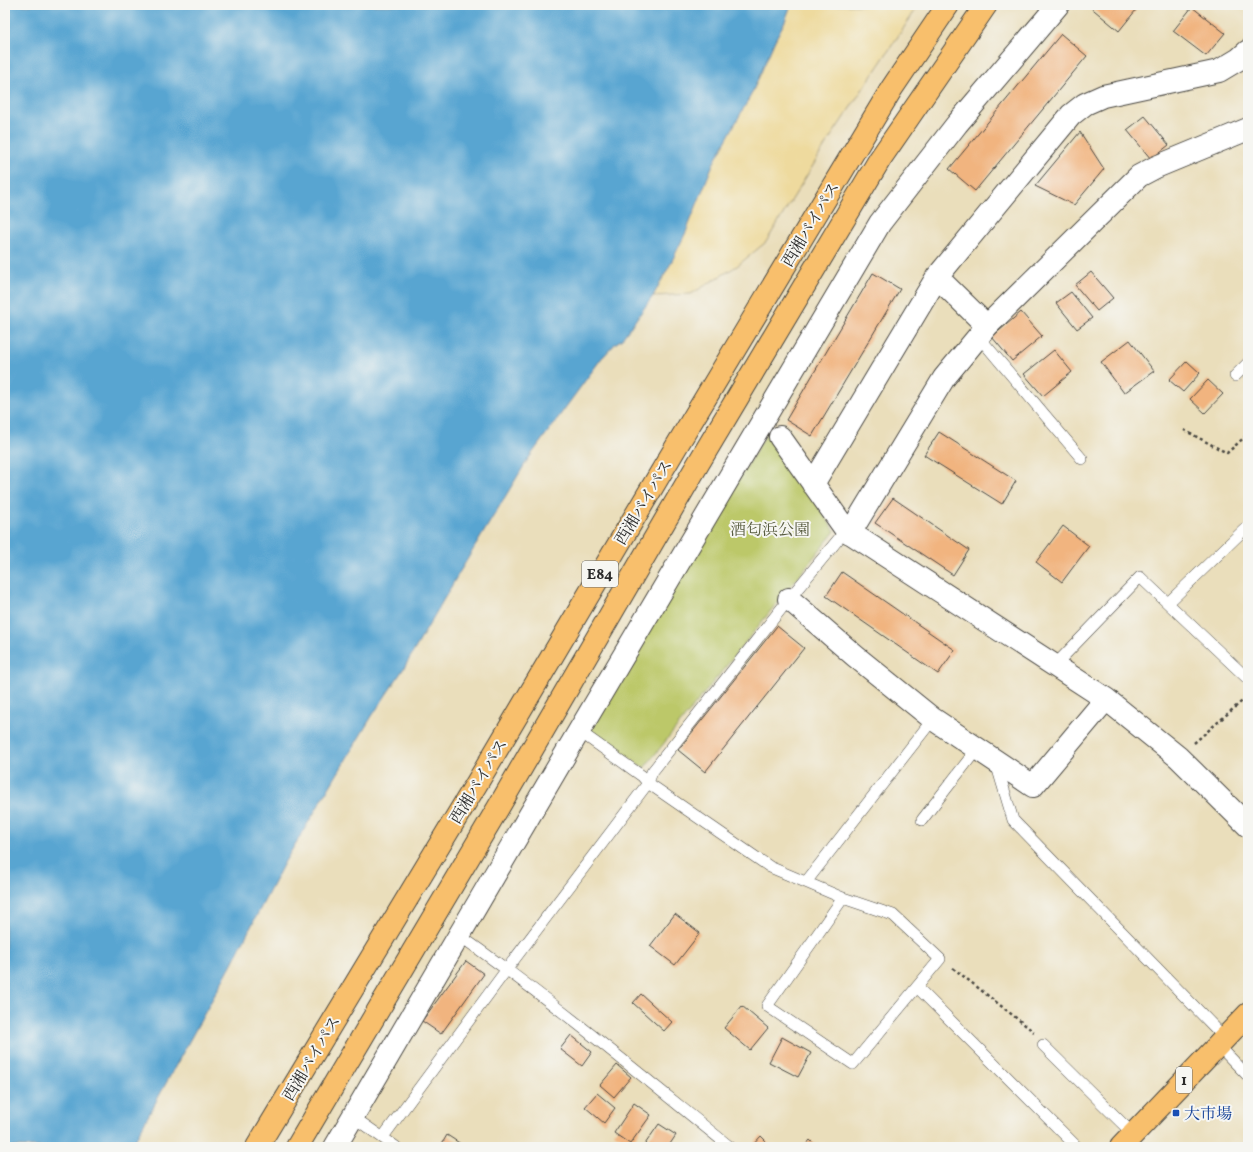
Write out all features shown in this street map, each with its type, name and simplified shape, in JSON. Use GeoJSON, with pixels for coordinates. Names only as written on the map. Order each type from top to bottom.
{"type":"FeatureCollection","features":[{"type":"Feature","properties":{"kind":"highway","name":"西湘バイパス"},"geometry":{"type":"LineString","coordinates":[[257,1147],[477,783],[892,88],[948,5]]}},
{"type":"Feature","properties":{"kind":"highway","name":"西湘バイパス"},"geometry":{"type":"LineString","coordinates":[[297,1147],[502,801],[694,471],[880,159],[986,5]]}},
{"type":"Feature","properties":{"kind":"highway","name":"1"},"geometry":{"type":"LineString","coordinates":[[1127,1140],[1248,1014]]}},
{"type":"Feature","properties":{"kind":"street"},"geometry":{"type":"LineString","coordinates":[[335,1147],[880,223],[957,124],[1058,5]]}},
{"type":"Feature","properties":{"kind":"street"},"geometry":{"type":"LineString","coordinates":[[813,484],[937,277],[1071,115],[1085,104],[1103,96],[1219,71],[1239,59],[1248,51]]}},
{"type":"Feature","properties":{"kind":"street"},"geometry":{"type":"LineString","coordinates":[[848,532],[944,378],[983,332],[1139,176],[1156,167],[1248,129]]}},
{"type":"Feature","properties":{"kind":"street"},"geometry":{"type":"LineString","coordinates":[[937,277],[983,332]]}},
{"type":"Feature","properties":{"kind":"street"},"geometry":{"type":"LineString","coordinates":[[780,437],[848,532],[1055,665],[1106,700],[1178,757],[1248,826]]}},
{"type":"Feature","properties":{"kind":"street"},"geometry":{"type":"LineString","coordinates":[[789,599],[855,656],[933,719],[1033,786],[1106,700]]}},
{"type":"Feature","properties":{"kind":"lane"},"geometry":{"type":"LineString","coordinates":[[983,332],[1082,459]]}},
{"type":"Feature","properties":{"kind":"lane"},"geometry":{"type":"LineString","coordinates":[[1235,376],[1248,363]]}},
{"type":"Feature","properties":{"kind":"lane"},"geometry":{"type":"LineString","coordinates":[[1168,603],[1248,526]]}},
{"type":"Feature","properties":{"kind":"lane"},"geometry":{"type":"LineString","coordinates":[[383,1137],[507,969],[648,783],[652,772],[789,599],[848,532]]}},
{"type":"Feature","properties":{"kind":"lane"},"geometry":{"type":"LineString","coordinates":[[1055,665],[1140,577],[1248,678]]}},
{"type":"Feature","properties":{"kind":"lane"},"geometry":{"type":"LineString","coordinates":[[806,882],[933,719]]}},
{"type":"Feature","properties":{"kind":"lane"},"geometry":{"type":"LineString","coordinates":[[579,731],[642,776],[648,783],[770,867],[843,898],[893,915],[940,959],[853,1064],[767,1006],[843,898]]}},
{"type":"Feature","properties":{"kind":"lane"},"geometry":{"type":"LineString","coordinates":[[922,820],[977,749]]}},
{"type":"Feature","properties":{"kind":"lane"},"geometry":{"type":"LineString","coordinates":[[996,762],[1013,820],[1221,1041],[1248,1076]]}},
{"type":"Feature","properties":{"kind":"lane"},"geometry":{"type":"LineString","coordinates":[[460,936],[507,969],[730,1147]]}},
{"type":"Feature","properties":{"kind":"lane"},"geometry":{"type":"LineString","coordinates":[[917,987],[1077,1147]]}},
{"type":"Feature","properties":{"kind":"lane"},"geometry":{"type":"LineString","coordinates":[[1043,1045],[1127,1140]]}},
{"type":"Feature","properties":{"kind":"lane"},"geometry":{"type":"LineString","coordinates":[[353,1117],[396,1147]]}},
{"type":"Feature","properties":{"kind":"path"},"geometry":{"type":"LineString","coordinates":[[1184,430],[1227,454],[1248,434]]}},
{"type":"Feature","properties":{"kind":"path"},"geometry":{"type":"LineString","coordinates":[[1178,757],[1248,696]]}},
{"type":"Feature","properties":{"kind":"path"},"geometry":{"type":"LineString","coordinates":[[940,959],[1040,1036],[1043,1045]]}},
{"type":"Feature","properties":{"kind":"green space","name":"酒匂浜公園"},"geometry":{"type":"Polygon","coordinates":[[[767,433],[835,531],[644,768],[588,730],[767,433]]]}},
{"type":"Feature","properties":{"kind":"sand"},"geometry":{"type":"Polygon","coordinates":[[[791,5],[919,5],[828,141],[766,242],[737,266],[691,294],[653,296],[686,232],[713,164],[752,93],[791,5]]]}},
{"type":"Feature","properties":{"kind":"water"},"geometry":{"type":"Polygon","coordinates":[[[5,5],[791,5],[752,93],[713,164],[686,232],[653,296],[621,340],[616,343],[601,359],[528,459],[404,668],[372,716],[284,863],[230,967],[131,1147],[5,1147],[5,5]]]}},
{"type":"Feature","properties":{"kind":"building"},"geometry":{"type":"Polygon","coordinates":[[[1088,5],[1140,5],[1119,31],[1088,5]]]}},
{"type":"Feature","properties":{"kind":"building"},"geometry":{"type":"Polygon","coordinates":[[[1192,7],[1225,33],[1206,56],[1173,31],[1192,7]]]}},
{"type":"Feature","properties":{"kind":"building"},"geometry":{"type":"Polygon","coordinates":[[[1061,34],[1087,56],[975,191],[949,169],[1061,34]]]}},
{"type":"Feature","properties":{"kind":"building"},"geometry":{"type":"Polygon","coordinates":[[[1145,116],[1169,145],[1151,159],[1127,130],[1145,116]]]}},
{"type":"Feature","properties":{"kind":"building"},"geometry":{"type":"Polygon","coordinates":[[[1080,132],[1104,169],[1074,205],[1035,186],[1080,132]]]}},
{"type":"Feature","properties":{"kind":"building"},"geometry":{"type":"Polygon","coordinates":[[[1091,272],[1113,298],[1097,311],[1075,285],[1091,272]]]}},
{"type":"Feature","properties":{"kind":"building"},"geometry":{"type":"Polygon","coordinates":[[[873,273],[900,289],[812,436],[786,420],[873,273]]]}},
{"type":"Feature","properties":{"kind":"building"},"geometry":{"type":"Polygon","coordinates":[[[1071,292],[1092,318],[1077,329],[1056,303],[1071,292]]]}},
{"type":"Feature","properties":{"kind":"building"},"geometry":{"type":"Polygon","coordinates":[[[1021,312],[1042,336],[1012,361],[992,337],[1021,312]]]}},
{"type":"Feature","properties":{"kind":"building"},"geometry":{"type":"Polygon","coordinates":[[[1130,340],[1154,371],[1124,393],[1101,362],[1130,340]]]}},
{"type":"Feature","properties":{"kind":"building"},"geometry":{"type":"Polygon","coordinates":[[[1054,350],[1072,372],[1043,396],[1024,374],[1054,350]]]}},
{"type":"Feature","properties":{"kind":"building"},"geometry":{"type":"Polygon","coordinates":[[[1187,361],[1200,373],[1183,392],[1169,380],[1187,361]]]}},
{"type":"Feature","properties":{"kind":"building"},"geometry":{"type":"Polygon","coordinates":[[[1208,380],[1223,394],[1205,413],[1190,399],[1208,380]]]}},
{"type":"Feature","properties":{"kind":"building"},"geometry":{"type":"Polygon","coordinates":[[[939,432],[1016,481],[1002,504],[924,455],[939,432]]]}},
{"type":"Feature","properties":{"kind":"building"},"geometry":{"type":"Polygon","coordinates":[[[893,498],[969,550],[953,575],[875,523],[893,498]]]}},
{"type":"Feature","properties":{"kind":"building"},"geometry":{"type":"Polygon","coordinates":[[[1063,526],[1089,546],[1062,582],[1036,562],[1063,526]]]}},
{"type":"Feature","properties":{"kind":"building"},"geometry":{"type":"Polygon","coordinates":[[[842,572],[955,650],[938,674],[826,596],[842,572]]]}},
{"type":"Feature","properties":{"kind":"building"},"geometry":{"type":"Polygon","coordinates":[[[777,626],[804,648],[705,772],[678,750],[777,626]]]}},
{"type":"Feature","properties":{"kind":"building"},"geometry":{"type":"Polygon","coordinates":[[[675,914],[700,933],[675,965],[650,946],[675,914]]]}},
{"type":"Feature","properties":{"kind":"building"},"geometry":{"type":"Polygon","coordinates":[[[466,961],[484,974],[441,1034],[422,1021],[466,961]]]}},
{"type":"Feature","properties":{"kind":"building"},"geometry":{"type":"Polygon","coordinates":[[[641,994],[672,1022],[664,1031],[633,1003],[641,994]]]}},
{"type":"Feature","properties":{"kind":"building"},"geometry":{"type":"Polygon","coordinates":[[[742,1006],[768,1028],[750,1050],[724,1028],[742,1006]]]}},
{"type":"Feature","properties":{"kind":"building"},"geometry":{"type":"Polygon","coordinates":[[[571,1035],[592,1052],[582,1066],[560,1049],[571,1035]]]}},
{"type":"Feature","properties":{"kind":"building"},"geometry":{"type":"Polygon","coordinates":[[[782,1037],[811,1053],[798,1077],[769,1062],[782,1037]]]}},
{"type":"Feature","properties":{"kind":"building"},"geometry":{"type":"Polygon","coordinates":[[[617,1065],[631,1077],[614,1097],[600,1085],[617,1065]]]}},
{"type":"Feature","properties":{"kind":"building"},"geometry":{"type":"Polygon","coordinates":[[[597,1093],[615,1108],[604,1123],[585,1107],[597,1093]]]}},
{"type":"Feature","properties":{"kind":"building"},"geometry":{"type":"Polygon","coordinates":[[[634,1103],[651,1115],[630,1144],[614,1133],[634,1103]]]}},
{"type":"Feature","properties":{"kind":"building"},"geometry":{"type":"Polygon","coordinates":[[[659,1124],[676,1135],[668,1147],[643,1147],[659,1124]]]}},
{"type":"Feature","properties":{"kind":"building"},"geometry":{"type":"Polygon","coordinates":[[[447,1135],[464,1146],[464,1147],[440,1147],[447,1135]]]}},
{"type":"Feature","properties":{"kind":"building"},"geometry":{"type":"Polygon","coordinates":[[[761,1136],[772,1147],[751,1147],[761,1136]]]}},
{"type":"Feature","properties":{"kind":"building"},"geometry":{"type":"Polygon","coordinates":[[[810,1140],[817,1147],[804,1147],[810,1140]]]}},
{"type":"Feature","properties":{"kind":"place","name":"大市場"},"geometry":{"type":"Point","coordinates":[1176,1113]}}]}
